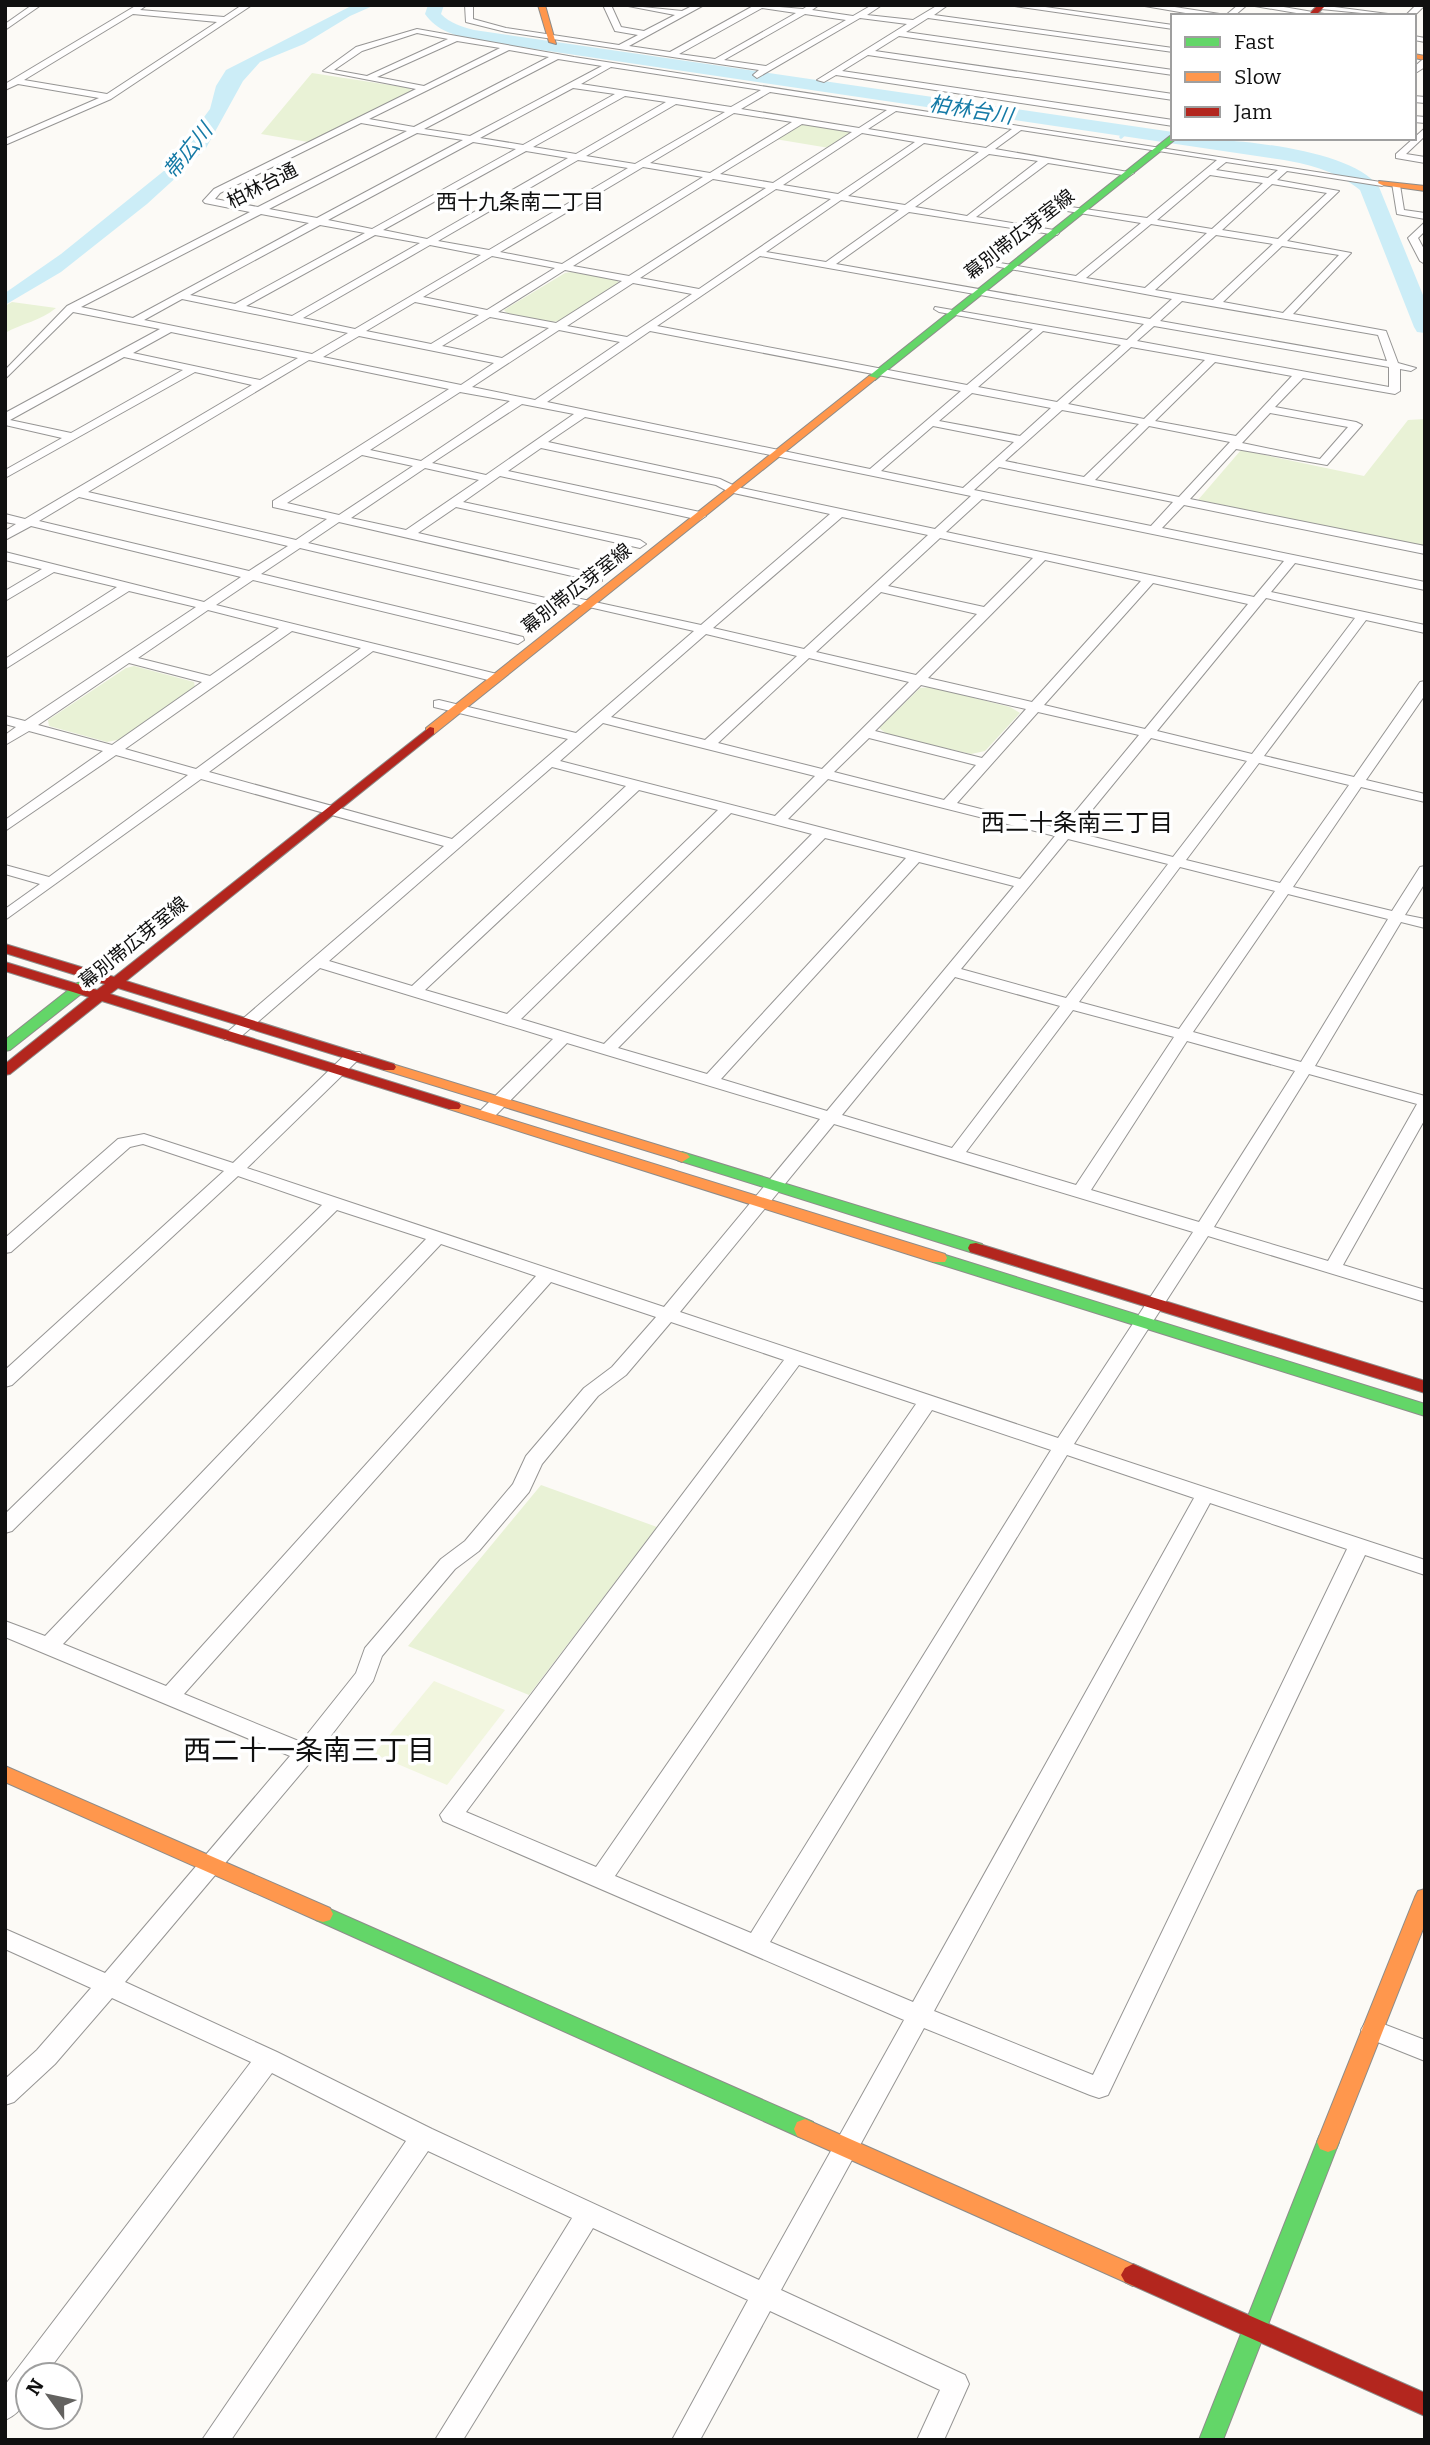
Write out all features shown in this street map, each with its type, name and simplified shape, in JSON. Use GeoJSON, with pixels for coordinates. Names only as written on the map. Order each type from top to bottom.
{"type":"FeatureCollection","features":[{"type":"Feature","properties":{"kind":"main road"},"geometry":{"type":"LineString","coordinates":[[541,5],[554,47]]}},
{"type":"Feature","properties":{"kind":"main road","name":"幕別帯広芽室線"},"geometry":{"type":"LineString","coordinates":[[304,810],[680,512],[779,453],[870,372],[1162,138]]}},
{"type":"Feature","properties":{"kind":"main road"},"geometry":{"type":"LineString","coordinates":[[1388,184],[1425,189]]}},
{"type":"Feature","properties":{"kind":"main road","name":"幕別帯広芽室線"},"geometry":{"type":"LineString","coordinates":[[5,1071],[700,516],[761,450],[870,372]]}},
{"type":"Feature","properties":{"kind":"main road","name":"幕別帯広芽室線"},"geometry":{"type":"LineString","coordinates":[[5,1047],[157,928]]}},
{"type":"Feature","properties":{"kind":"main road"},"geometry":{"type":"LineString","coordinates":[[5,948],[501,1101],[766,1194]]}},
{"type":"Feature","properties":{"kind":"main road"},"geometry":{"type":"LineString","coordinates":[[5,966],[486,1115],[766,1194],[1150,1314],[1424,1406]]}},
{"type":"Feature","properties":{"kind":"main road"},"geometry":{"type":"LineString","coordinates":[[1150,1314],[1425,1387]]}},
{"type":"Feature","properties":{"kind":"main road"},"geometry":{"type":"LineString","coordinates":[[5,1773],[1425,2405]]}},
{"type":"Feature","properties":{"kind":"main road"},"geometry":{"type":"LineString","coordinates":[[1211,2440],[1425,1897]]}},
{"type":"Feature","properties":{"kind":"street"},"geometry":{"type":"LineString","coordinates":[[5,28],[37,5]]}},
{"type":"Feature","properties":{"kind":"street"},"geometry":{"type":"LineString","coordinates":[[5,88],[143,5]]}},
{"type":"Feature","properties":{"kind":"street"},"geometry":{"type":"LineString","coordinates":[[5,142],[108,97],[248,5]]}},
{"type":"Feature","properties":{"kind":"street"},"geometry":{"type":"LineString","coordinates":[[469,5],[469,20],[611,64],[1020,127],[1162,138]]}},
{"type":"Feature","properties":{"kind":"street"},"geometry":{"type":"LineString","coordinates":[[607,5],[618,29],[646,34]]}},
{"type":"Feature","properties":{"kind":"street"},"geometry":{"type":"LineString","coordinates":[[627,5],[684,14]]}},
{"type":"Feature","properties":{"kind":"street"},"geometry":{"type":"LineString","coordinates":[[619,48],[700,5]]}},
{"type":"Feature","properties":{"kind":"street"},"geometry":{"type":"LineString","coordinates":[[669,55],[761,5],[914,23]]}},
{"type":"Feature","properties":{"kind":"street"},"geometry":{"type":"LineString","coordinates":[[715,62],[815,5]]}},
{"type":"Feature","properties":{"kind":"street"},"geometry":{"type":"LineString","coordinates":[[744,83],[878,5]]}},
{"type":"Feature","properties":{"kind":"street"},"geometry":{"type":"LineString","coordinates":[[821,80],[944,5]]}},
{"type":"Feature","properties":{"kind":"street"},"geometry":{"type":"LineString","coordinates":[[1012,5],[1171,27]]}},
{"type":"Feature","properties":{"kind":"street"},"geometry":{"type":"LineString","coordinates":[[1125,20],[1144,5],[1208,14]]}},
{"type":"Feature","properties":{"kind":"street"},"geometry":{"type":"LineString","coordinates":[[1253,5],[1362,14]]}},
{"type":"Feature","properties":{"kind":"street"},"geometry":{"type":"LineString","coordinates":[[132,12],[226,20]]}},
{"type":"Feature","properties":{"kind":"street"},"geometry":{"type":"LineString","coordinates":[[927,16],[1171,50]]}},
{"type":"Feature","properties":{"kind":"street"},"geometry":{"type":"LineString","coordinates":[[423,88],[327,71],[359,49],[417,31],[507,48],[619,48],[763,71]]}},
{"type":"Feature","properties":{"kind":"street"},"geometry":{"type":"LineString","coordinates":[[897,33],[1171,73]]}},
{"type":"Feature","properties":{"kind":"street"},"geometry":{"type":"LineString","coordinates":[[367,79],[454,39]]}},
{"type":"Feature","properties":{"kind":"street","name":"柏林台通"},"geometry":{"type":"LineString","coordinates":[[5,376],[71,308],[415,130],[554,47]]}},
{"type":"Feature","properties":{"kind":"street"},"geometry":{"type":"LineString","coordinates":[[507,48],[217,191],[208,201],[700,292]]}},
{"type":"Feature","properties":{"kind":"street"},"geometry":{"type":"LineString","coordinates":[[866,52],[1171,97]]}},
{"type":"Feature","properties":{"kind":"street"},"geometry":{"type":"LineString","coordinates":[[1050,63],[1059,57]]}},
{"type":"Feature","properties":{"kind":"street"},"geometry":{"type":"LineString","coordinates":[[134,321],[611,64]]}},
{"type":"Feature","properties":{"kind":"street"},"geometry":{"type":"LineString","coordinates":[[1021,83],[1041,70]]}},
{"type":"Feature","properties":{"kind":"street"},"geometry":{"type":"LineString","coordinates":[[835,72],[1001,97],[1162,138],[1224,159],[1388,184],[1400,212],[1425,216]]}},
{"type":"Feature","properties":{"kind":"street"},"geometry":{"type":"LineString","coordinates":[[5,79],[108,97]]}},
{"type":"Feature","properties":{"kind":"street"},"geometry":{"type":"LineString","coordinates":[[573,85],[1122,172]]}},
{"type":"Feature","properties":{"kind":"street"},"geometry":{"type":"LineString","coordinates":[[5,536],[263,384],[415,299],[769,89]]}},
{"type":"Feature","properties":{"kind":"street"},"geometry":{"type":"LineString","coordinates":[[1001,97],[1011,90]]}},
{"type":"Feature","properties":{"kind":"street"},"geometry":{"type":"LineString","coordinates":[[236,308],[624,93]]}},
{"type":"Feature","properties":{"kind":"street"},"geometry":{"type":"LineString","coordinates":[[294,319],[675,102]]}},
{"type":"Feature","properties":{"kind":"street"},"geometry":{"type":"LineString","coordinates":[[598,578],[277,504],[560,327],[895,108]]}},
{"type":"Feature","properties":{"kind":"street"},"geometry":{"type":"LineString","coordinates":[[359,120],[1047,231]]}},
{"type":"Feature","properties":{"kind":"street"},"geometry":{"type":"LineString","coordinates":[[435,348],[800,121]]}},
{"type":"Feature","properties":{"kind":"street"},"geometry":{"type":"LineString","coordinates":[[828,265],[1020,127]]}},
{"type":"Feature","properties":{"kind":"street"},"geometry":{"type":"LineString","coordinates":[[537,404],[923,140]]}},
{"type":"Feature","properties":{"kind":"street"},"geometry":{"type":"LineString","coordinates":[[1416,140],[1399,156],[1425,160]]}},
{"type":"Feature","properties":{"kind":"street"},"geometry":{"type":"LineString","coordinates":[[1078,280],[1224,159]]}},
{"type":"Feature","properties":{"kind":"street"},"geometry":{"type":"LineString","coordinates":[[968,219],[1046,160]]}},
{"type":"Feature","properties":{"kind":"street"},"geometry":{"type":"LineString","coordinates":[[1147,292],[1285,168]]}},
{"type":"Feature","properties":{"kind":"street"},"geometry":{"type":"LineString","coordinates":[[1208,172],[1334,191],[1215,304]]}},
{"type":"Feature","properties":{"kind":"street"},"geometry":{"type":"LineString","coordinates":[[1075,209],[1346,253],[1286,316]]}},
{"type":"Feature","properties":{"kind":"street"},"geometry":{"type":"LineString","coordinates":[[1425,225],[1413,238],[1425,261]]}},
{"type":"Feature","properties":{"kind":"street"},"geometry":{"type":"LineString","coordinates":[[758,253],[1411,368]]}},
{"type":"Feature","properties":{"kind":"street"},"geometry":{"type":"LineString","coordinates":[[947,310],[1395,391],[1394,365],[1381,333],[1002,267]]}},
{"type":"Feature","properties":{"kind":"street"},"geometry":{"type":"LineString","coordinates":[[180,296],[504,362]]}},
{"type":"Feature","properties":{"kind":"street"},"geometry":{"type":"LineString","coordinates":[[965,492],[1179,298]]}},
{"type":"Feature","properties":{"kind":"street"},"geometry":{"type":"LineString","coordinates":[[415,299],[630,341]]}},
{"type":"Feature","properties":{"kind":"street"},"geometry":{"type":"LineString","coordinates":[[71,308],[1425,586]]}},
{"type":"Feature","properties":{"kind":"street"},"geometry":{"type":"LineString","coordinates":[[872,473],[1041,327]]}},
{"type":"Feature","properties":{"kind":"street"},"geometry":{"type":"LineString","coordinates":[[5,420],[170,328]]}},
{"type":"Feature","properties":{"kind":"street"},"geometry":{"type":"LineString","coordinates":[[649,328],[1146,423],[1323,463],[1356,425],[1268,409]]}},
{"type":"Feature","properties":{"kind":"street"},"geometry":{"type":"LineString","coordinates":[[124,354],[263,384]]}},
{"type":"Feature","properties":{"kind":"street"},"geometry":{"type":"LineString","coordinates":[[1087,481],[1212,359]]}},
{"type":"Feature","properties":{"kind":"street"},"geometry":{"type":"LineString","coordinates":[[5,475],[193,369]]}},
{"type":"Feature","properties":{"kind":"street"},"geometry":{"type":"LineString","coordinates":[[1154,530],[1300,374]]}},
{"type":"Feature","properties":{"kind":"street"},"geometry":{"type":"LineString","coordinates":[[5,741],[297,545],[425,465],[520,400]]}},
{"type":"Feature","properties":{"kind":"street"},"geometry":{"type":"LineString","coordinates":[[409,534],[583,413]]}},
{"type":"Feature","properties":{"kind":"street"},"geometry":{"type":"LineString","coordinates":[[5,420],[72,437]]}},
{"type":"Feature","properties":{"kind":"street"},"geometry":{"type":"LineString","coordinates":[[932,423],[1022,440]]}},
{"type":"Feature","properties":{"kind":"street"},"geometry":{"type":"LineString","coordinates":[[539,444],[839,513],[1150,579],[1425,629]]}},
{"type":"Feature","properties":{"kind":"street"},"geometry":{"type":"LineString","coordinates":[[360,450],[425,465],[494,475],[700,516]]}},
{"type":"Feature","properties":{"kind":"street"},"geometry":{"type":"LineString","coordinates":[[996,463],[1425,550]]}},
{"type":"Feature","properties":{"kind":"street"},"geometry":{"type":"LineString","coordinates":[[78,493],[297,545],[567,603],[590,604],[1425,798]]}},
{"type":"Feature","properties":{"kind":"street"},"geometry":{"type":"LineString","coordinates":[[708,745],[980,494]]}},
{"type":"Feature","properties":{"kind":"street"},"geometry":{"type":"LineString","coordinates":[[454,503],[640,544]]}},
{"type":"Feature","properties":{"kind":"street"},"geometry":{"type":"LineString","coordinates":[[231,1037],[839,513]]}},
{"type":"Feature","properties":{"kind":"street"},"geometry":{"type":"LineString","coordinates":[[5,518],[518,640]]}},
{"type":"Feature","properties":{"kind":"street"},"geometry":{"type":"LineString","coordinates":[[5,556],[496,678]]}},
{"type":"Feature","properties":{"kind":"street"},"geometry":{"type":"LineString","coordinates":[[778,821],[1042,556]]}},
{"type":"Feature","properties":{"kind":"street"},"geometry":{"type":"LineString","coordinates":[[5,2095],[46,2057],[305,1753],[366,1675],[372,1653],[448,1564],[472,1546],[522,1487],[533,1461],[591,1392],[619,1371],[668,1314],[1292,559]]}},
{"type":"Feature","properties":{"kind":"street"},"geometry":{"type":"LineString","coordinates":[[5,597],[52,568]]}},
{"type":"Feature","properties":{"kind":"street"},"geometry":{"type":"LineString","coordinates":[[948,804],[1150,579]]}},
{"type":"Feature","properties":{"kind":"street"},"geometry":{"type":"LineString","coordinates":[[5,665],[127,587]]}},
{"type":"Feature","properties":{"kind":"street"},"geometry":{"type":"LineString","coordinates":[[880,588],[987,612]]}},
{"type":"Feature","properties":{"kind":"street"},"geometry":{"type":"LineString","coordinates":[[956,1154],[1363,616]]}},
{"type":"Feature","properties":{"kind":"street"},"geometry":{"type":"LineString","coordinates":[[5,827],[289,627]]}},
{"type":"Feature","properties":{"kind":"street"},"geometry":{"type":"LineString","coordinates":[[5,916],[195,774],[371,648]]}},
{"type":"Feature","properties":{"kind":"street"},"geometry":{"type":"LineString","coordinates":[[127,659],[213,681]]}},
{"type":"Feature","properties":{"kind":"street"},"geometry":{"type":"LineString","coordinates":[[1080,1193],[1184,1035],[1425,685]]}},
{"type":"Feature","properties":{"kind":"street"},"geometry":{"type":"LineString","coordinates":[[439,704],[576,737]]}},
{"type":"Feature","properties":{"kind":"street"},"geometry":{"type":"LineString","coordinates":[[599,718],[1425,924]]}},
{"type":"Feature","properties":{"kind":"street"},"geometry":{"type":"LineString","coordinates":[[5,720],[195,774],[304,810],[330,811],[452,844]]}},
{"type":"Feature","properties":{"kind":"street"},"geometry":{"type":"LineString","coordinates":[[866,733],[985,763]]}},
{"type":"Feature","properties":{"kind":"street"},"geometry":{"type":"LineString","coordinates":[[548,762],[1022,884]]}},
{"type":"Feature","properties":{"kind":"street"},"geometry":{"type":"LineString","coordinates":[[414,992],[637,784]]}},
{"type":"Feature","properties":{"kind":"street"},"geometry":{"type":"LineString","coordinates":[[509,1021],[728,808]]}},
{"type":"Feature","properties":{"kind":"street"},"geometry":{"type":"LineString","coordinates":[[607,1050],[822,832]]}},
{"type":"Feature","properties":{"kind":"street"},"geometry":{"type":"LineString","coordinates":[[710,1081],[916,856]]}},
{"type":"Feature","properties":{"kind":"street"},"geometry":{"type":"LineString","coordinates":[[5,869],[50,882]]}},
{"type":"Feature","properties":{"kind":"street"},"geometry":{"type":"LineString","coordinates":[[757,1945],[1062,1447],[1150,1314],[1305,1068],[1425,870]]}},
{"type":"Feature","properties":{"kind":"street"},"geometry":{"type":"LineString","coordinates":[[316,962],[1425,1296]]}},
{"type":"Feature","properties":{"kind":"street"},"geometry":{"type":"LineString","coordinates":[[950,971],[1425,1102],[1333,1267]]}},
{"type":"Feature","properties":{"kind":"street"},"geometry":{"type":"LineString","coordinates":[[486,1115],[564,1037]]}},
{"type":"Feature","properties":{"kind":"street"},"geometry":{"type":"LineString","coordinates":[[5,1381],[235,1170],[354,1055]]}},
{"type":"Feature","properties":{"kind":"street"},"geometry":{"type":"LineString","coordinates":[[7,1244],[124,1143],[144,1139],[1425,1568]]}},
{"type":"Feature","properties":{"kind":"street"},"geometry":{"type":"LineString","coordinates":[[5,1526],[334,1203]]}},
{"type":"Feature","properties":{"kind":"street"},"geometry":{"type":"LineString","coordinates":[[48,1646],[437,1238]]}},
{"type":"Feature","properties":{"kind":"street"},"geometry":{"type":"LineString","coordinates":[[169,1697],[547,1275]]}},
{"type":"Feature","properties":{"kind":"street"},"geometry":{"type":"LineString","coordinates":[[795,1358],[451,1815],[918,2015],[1099,2088],[1359,1546]]}},
{"type":"Feature","properties":{"kind":"street"},"geometry":{"type":"LineString","coordinates":[[600,1880],[927,1402]]}},
{"type":"Feature","properties":{"kind":"street"},"geometry":{"type":"LineString","coordinates":[[685,2440],[1205,1494]]}},
{"type":"Feature","properties":{"kind":"street"},"geometry":{"type":"LineString","coordinates":[[5,1628],[305,1753]]}},
{"type":"Feature","properties":{"kind":"street"},"geometry":{"type":"LineString","coordinates":[[5,1938],[268,2059],[423,2137],[956,2384],[930,2440]]}},
{"type":"Feature","properties":{"kind":"street"},"geometry":{"type":"LineString","coordinates":[[1373,2030],[1425,2051]]}},
{"type":"Feature","properties":{"kind":"street"},"geometry":{"type":"LineString","coordinates":[[40,2361],[268,2059]]}},
{"type":"Feature","properties":{"kind":"street"},"geometry":{"type":"LineString","coordinates":[[215,2440],[423,2137]]}},
{"type":"Feature","properties":{"kind":"street"},"geometry":{"type":"LineString","coordinates":[[448,2440],[589,2214]]}},
{"type":"Feature","properties":{"kind":"green space"},"geometry":{"type":"Polygon","coordinates":[[[312,73],[409,88],[412,91],[308,142],[261,134],[312,73]]]}},
{"type":"Feature","properties":{"kind":"green space"},"geometry":{"type":"Polygon","coordinates":[[[806,123],[853,132],[829,148],[775,139],[798,124],[806,123]]]}},
{"type":"Feature","properties":{"kind":"green space"},"geometry":{"type":"Polygon","coordinates":[[[565,273],[617,280],[619,283],[560,321],[550,322],[507,313],[504,310],[565,273]]]}},
{"type":"Feature","properties":{"kind":"green space"},"geometry":{"type":"Polygon","coordinates":[[[12,302],[56,308],[5,333],[5,306],[12,302]]]}},
{"type":"Feature","properties":{"kind":"green space"},"geometry":{"type":"Polygon","coordinates":[[[1425,419],[1425,546],[1198,500],[1241,450],[1364,476],[1408,420],[1425,419]]]}},
{"type":"Feature","properties":{"kind":"green space"},"geometry":{"type":"Polygon","coordinates":[[[134,666],[194,682],[195,687],[122,739],[107,742],[49,726],[48,720],[126,668],[134,666]]]}},
{"type":"Feature","properties":{"kind":"green space"},"geometry":{"type":"Polygon","coordinates":[[[931,687],[1010,707],[1020,713],[985,751],[971,754],[888,735],[879,728],[920,688],[931,687]]]}},
{"type":"Feature","properties":{"kind":"green space"},"geometry":{"type":"Polygon","coordinates":[[[541,1485],[657,1527],[529,1695],[408,1646],[541,1485]]]}},
{"type":"Feature","properties":{"kind":"green space"},"geometry":{"type":"Polygon","coordinates":[[[434,1681],[505,1710],[447,1785],[374,1754],[434,1681]]]}},
{"type":"Feature","properties":{"kind":"water","name":"帯広川"},"geometry":{"type":"Polygon","coordinates":[[[353,5],[375,5],[350,16],[304,44],[260,62],[243,81],[206,148],[181,173],[147,204],[61,272],[5,305],[5,293],[61,254],[165,170],[210,109],[216,86],[226,70],[353,5]]]}},
{"type":"Feature","properties":{"kind":"waterway","name":"柏林台川"},"geometry":{"type":"LineString","coordinates":[[436,5],[433,14],[438,21],[454,30],[474,35],[1171,137]]}},
{"type":"Feature","properties":{"kind":"waterway"},"geometry":{"type":"LineString","coordinates":[[1121,137],[1126,132]]}},
{"type":"Feature","properties":{"kind":"waterway","name":"柏林台川"},"geometry":{"type":"LineString","coordinates":[[1189,140],[1284,154],[1329,164],[1350,173],[1369,187],[1425,327]]}},
{"type":"Feature","properties":{"kind":"traffic: fast"},"geometry":{"type":"LineString","coordinates":[[872,378],[1171,140]]}},
{"type":"Feature","properties":{"kind":"traffic: fast"},"geometry":{"type":"LineString","coordinates":[[5,1047],[142,939]]}},
{"type":"Feature","properties":{"kind":"traffic: fast"},"geometry":{"type":"LineString","coordinates":[[682,1157],[976,1248]]}},
{"type":"Feature","properties":{"kind":"traffic: fast"},"geometry":{"type":"LineString","coordinates":[[939,1258],[1425,1410]]}},
{"type":"Feature","properties":{"kind":"traffic: fast"},"geometry":{"type":"LineString","coordinates":[[323,1914],[805,2129]]}},
{"type":"Feature","properties":{"kind":"traffic: fast"},"geometry":{"type":"LineString","coordinates":[[1211,2440],[1328,2142]]}},
{"type":"Feature","properties":{"kind":"traffic: slow"},"geometry":{"type":"LineString","coordinates":[[541,5],[553,42]]}},
{"type":"Feature","properties":{"kind":"traffic: slow"},"geometry":{"type":"LineString","coordinates":[[1416,56],[1425,58]]}},
{"type":"Feature","properties":{"kind":"traffic: slow"},"geometry":{"type":"LineString","coordinates":[[1382,183],[1425,189]]}},
{"type":"Feature","properties":{"kind":"traffic: slow"},"geometry":{"type":"LineString","coordinates":[[430,731],[872,378]]}},
{"type":"Feature","properties":{"kind":"traffic: slow"},"geometry":{"type":"LineString","coordinates":[[389,1067],[682,1157]]}},
{"type":"Feature","properties":{"kind":"traffic: slow"},"geometry":{"type":"LineString","coordinates":[[454,1106],[939,1258]]}},
{"type":"Feature","properties":{"kind":"traffic: slow"},"geometry":{"type":"LineString","coordinates":[[5,1773],[323,1914]]}},
{"type":"Feature","properties":{"kind":"traffic: slow"},"geometry":{"type":"LineString","coordinates":[[1328,2142],[1425,1897]]}},
{"type":"Feature","properties":{"kind":"traffic: slow"},"geometry":{"type":"LineString","coordinates":[[805,2129],[1133,2275]]}},
{"type":"Feature","properties":{"kind":"traffic: jam"},"geometry":{"type":"LineString","coordinates":[[1312,14],[1323,5]]}},
{"type":"Feature","properties":{"kind":"traffic: jam"},"geometry":{"type":"LineString","coordinates":[[5,1071],[430,731]]}},
{"type":"Feature","properties":{"kind":"traffic: jam"},"geometry":{"type":"LineString","coordinates":[[5,948],[389,1067]]}},
{"type":"Feature","properties":{"kind":"traffic: jam"},"geometry":{"type":"LineString","coordinates":[[5,966],[454,1106]]}},
{"type":"Feature","properties":{"kind":"traffic: jam"},"geometry":{"type":"LineString","coordinates":[[976,1248],[1425,1387]]}},
{"type":"Feature","properties":{"kind":"traffic: jam"},"geometry":{"type":"LineString","coordinates":[[1133,2275],[1425,2405]]}},
{"type":"Feature","properties":{"kind":"district","name":"西十九条南二丁目"},"geometry":{"type":"Point","coordinates":[520,202]}},
{"type":"Feature","properties":{"kind":"district","name":"西二十条南三丁目"},"geometry":{"type":"Point","coordinates":[1077,823]}},
{"type":"Feature","properties":{"kind":"district","name":"西二十一条南三丁目"},"geometry":{"type":"Point","coordinates":[309,1750]}}]}
